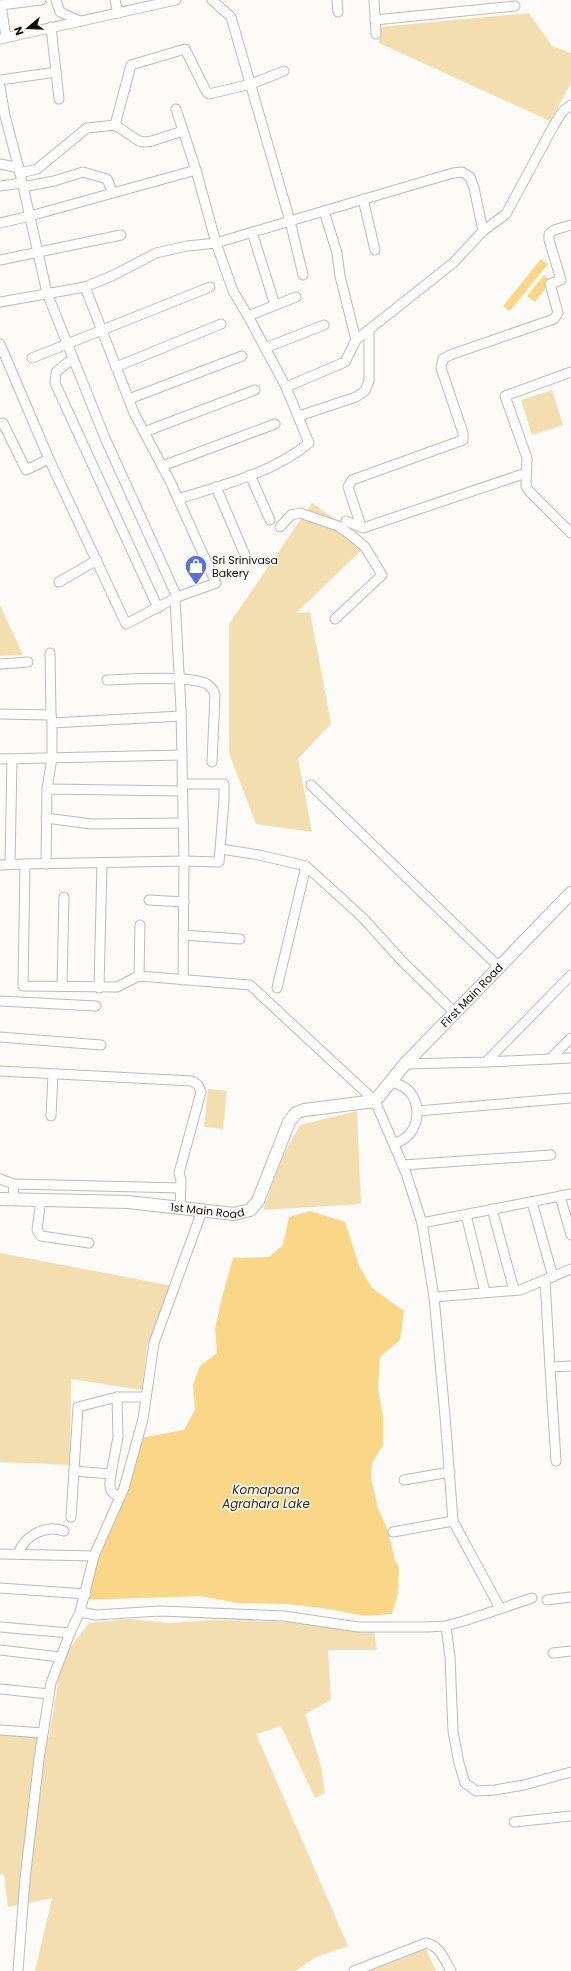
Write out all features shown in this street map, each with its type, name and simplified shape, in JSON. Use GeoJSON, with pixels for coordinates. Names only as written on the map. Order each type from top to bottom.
{"type":"FeatureCollection","features":[{"type":"Feature","properties":{"kind":"street"},"geometry":{"type":"LineString","coordinates":[[41,0],[1,5],[3,38],[176,0]]}},
{"type":"Feature","properties":{"kind":"street"},"geometry":{"type":"LineString","coordinates":[[56,0],[60,12],[80,21]]}},
{"type":"Feature","properties":{"kind":"street"},"geometry":{"type":"LineString","coordinates":[[115,0],[118,13]]}},
{"type":"Feature","properties":{"kind":"street"},"geometry":{"type":"LineString","coordinates":[[212,0],[231,17],[290,221],[303,275]]}},
{"type":"Feature","properties":{"kind":"street"},"geometry":{"type":"LineString","coordinates":[[337,0],[338,12]]}},
{"type":"Feature","properties":{"kind":"street"},"geometry":{"type":"LineString","coordinates":[[374,0],[376,34]]}},
{"type":"Feature","properties":{"kind":"street"},"geometry":{"type":"LineString","coordinates":[[375,20],[515,6]]}},
{"type":"Feature","properties":{"kind":"street"},"geometry":{"type":"LineString","coordinates":[[51,28],[59,99]]}},
{"type":"Feature","properties":{"kind":"street"},"geometry":{"type":"LineString","coordinates":[[115,125],[131,66],[138,63],[185,49],[206,91],[209,94],[251,84],[284,71]]}},
{"type":"Feature","properties":{"kind":"street"},"geometry":{"type":"LineString","coordinates":[[0,80],[56,72]]}},
{"type":"Feature","properties":{"kind":"street"},"geometry":{"type":"LineString","coordinates":[[0,87],[4,126],[23,185],[46,293],[105,438],[176,599],[181,716],[184,861],[183,980]]}},
{"type":"Feature","properties":{"kind":"street"},"geometry":{"type":"LineString","coordinates":[[286,387],[345,362],[356,340],[453,263],[484,231],[506,214],[554,125],[562,112],[571,104]]}},
{"type":"Feature","properties":{"kind":"street"},"geometry":{"type":"LineString","coordinates":[[176,109],[196,170],[216,244],[233,292],[248,316],[286,387],[309,443],[284,461],[250,475],[178,499]]}},
{"type":"Feature","properties":{"kind":"street"},"geometry":{"type":"LineString","coordinates":[[0,164],[19,171],[38,169],[87,128],[115,125],[139,141],[145,142],[152,142],[183,132]]}},
{"type":"Feature","properties":{"kind":"street"},"geometry":{"type":"LineString","coordinates":[[0,223],[196,170]]}},
{"type":"Feature","properties":{"kind":"street"},"geometry":{"type":"LineString","coordinates":[[0,186],[54,181],[83,172],[107,179],[113,193]]}},
{"type":"Feature","properties":{"kind":"street"},"geometry":{"type":"LineString","coordinates":[[0,302],[85,287],[114,275],[156,253],[187,246],[216,244],[453,173],[462,172],[470,177],[484,231]]}},
{"type":"Feature","properties":{"kind":"street"},"geometry":{"type":"LineString","coordinates":[[363,199],[375,250]]}},
{"type":"Feature","properties":{"kind":"street"},"geometry":{"type":"LineString","coordinates":[[324,211],[337,253],[340,276],[356,340]]}},
{"type":"Feature","properties":{"kind":"street"},"geometry":{"type":"LineString","coordinates":[[361,526],[354,509],[348,487],[352,480],[463,440],[463,433],[441,368],[443,359],[450,355],[554,319],[558,313],[550,284],[560,280],[549,240],[549,234],[554,230],[571,225]]}},
{"type":"Feature","properties":{"kind":"street"},"geometry":{"type":"LineString","coordinates":[[252,232],[275,305]]}},
{"type":"Feature","properties":{"kind":"street"},"geometry":{"type":"LineString","coordinates":[[1,262],[121,235]]}},
{"type":"Feature","properties":{"kind":"street"},"geometry":{"type":"LineString","coordinates":[[0,344],[49,459],[97,560],[110,593],[126,624],[176,599],[216,583],[178,499],[128,399],[85,287]]}},
{"type":"Feature","properties":{"kind":"street"},"geometry":{"type":"LineString","coordinates":[[32,358],[68,345],[210,287]]}},
{"type":"Feature","properties":{"kind":"street"},"geometry":{"type":"LineString","coordinates":[[248,316],[296,297]]}},
{"type":"Feature","properties":{"kind":"street"},"geometry":{"type":"LineString","coordinates":[[116,366],[221,324]]}},
{"type":"Feature","properties":{"kind":"street"},"geometry":{"type":"LineString","coordinates":[[265,348],[324,325]]}},
{"type":"Feature","properties":{"kind":"street"},"geometry":{"type":"LineString","coordinates":[[299,416],[356,396],[365,391],[369,380],[368,330]]}},
{"type":"Feature","properties":{"kind":"street"},"geometry":{"type":"LineString","coordinates":[[128,399],[242,356]]}},
{"type":"Feature","properties":{"kind":"street"},"geometry":{"type":"LineString","coordinates":[[72,359],[56,372],[56,383],[158,608]]}},
{"type":"Feature","properties":{"kind":"street"},"geometry":{"type":"LineString","coordinates":[[571,372],[505,396],[527,458],[526,473],[528,490],[571,533]]}},
{"type":"Feature","properties":{"kind":"street"},"geometry":{"type":"LineString","coordinates":[[144,432],[255,390]]}},
{"type":"Feature","properties":{"kind":"street"},"geometry":{"type":"LineString","coordinates":[[1,421],[26,470],[49,459]]}},
{"type":"Feature","properties":{"kind":"street"},"geometry":{"type":"LineString","coordinates":[[162,466],[275,424]]}},
{"type":"Feature","properties":{"kind":"street"},"geometry":{"type":"LineString","coordinates":[[346,521],[363,528],[526,473]]}},
{"type":"Feature","properties":{"kind":"street"},"geometry":{"type":"LineString","coordinates":[[250,475],[270,520]]}},
{"type":"Feature","properties":{"kind":"street"},"geometry":{"type":"LineString","coordinates":[[216,487],[245,555]]}},
{"type":"Feature","properties":{"kind":"street"},"geometry":{"type":"LineString","coordinates":[[338,526],[346,521],[354,509]]}},
{"type":"Feature","properties":{"kind":"street"},"geometry":{"type":"LineString","coordinates":[[280,527],[291,516],[300,513],[338,526],[365,547],[382,575],[335,619]]}},
{"type":"Feature","properties":{"kind":"street"},"geometry":{"type":"LineString","coordinates":[[59,582],[97,560]]}},
{"type":"Feature","properties":{"kind":"street"},"geometry":{"type":"LineString","coordinates":[[46,864],[46,789],[52,758],[50,653]]}},
{"type":"Feature","properties":{"kind":"street"},"geometry":{"type":"LineString","coordinates":[[0,664],[28,662]]}},
{"type":"Feature","properties":{"kind":"street"},"geometry":{"type":"LineString","coordinates":[[107,680],[179,679],[207,683],[215,694],[212,762]]}},
{"type":"Feature","properties":{"kind":"street"},"geometry":{"type":"LineString","coordinates":[[0,714],[52,719],[181,716]]}},
{"type":"Feature","properties":{"kind":"street"},"geometry":{"type":"LineString","coordinates":[[0,759],[12,760],[182,755]]}},
{"type":"Feature","properties":{"kind":"street"},"geometry":{"type":"LineString","coordinates":[[10,864],[12,760]]}},
{"type":"Feature","properties":{"kind":"street"},"geometry":{"type":"LineString","coordinates":[[0,864],[184,861],[219,862],[224,784],[182,788],[46,789]]}},
{"type":"Feature","properties":{"kind":"street"},"geometry":{"type":"LineString","coordinates":[[311,786],[499,967]]}},
{"type":"Feature","properties":{"kind":"street"},"geometry":{"type":"LineString","coordinates":[[46,818],[91,824],[183,823]]}},
{"type":"Feature","properties":{"kind":"street"},"geometry":{"type":"LineString","coordinates":[[221,849],[259,855],[306,866],[363,918],[402,961],[455,1013]]}},
{"type":"Feature","properties":{"kind":"street"},"geometry":{"type":"LineString","coordinates":[[99,988],[102,863]]}},
{"type":"Feature","properties":{"kind":"street"},"geometry":{"type":"LineString","coordinates":[[25,864],[23,986],[117,987],[139,976],[250,985],[375,1101],[403,1164],[422,1223],[434,1297],[453,1521],[500,1608]]}},
{"type":"Feature","properties":{"kind":"street"},"geometry":{"type":"LineString","coordinates":[[277,988],[306,866]]}},
{"type":"Feature","properties":{"kind":"street","name":"First Main Road"},"geometry":{"type":"LineString","coordinates":[[375,1101],[406,1064],[571,893]]}},
{"type":"Feature","properties":{"kind":"street"},"geometry":{"type":"LineString","coordinates":[[62,986],[64,897]]}},
{"type":"Feature","properties":{"kind":"street"},"geometry":{"type":"LineString","coordinates":[[149,900],[184,902]]}},
{"type":"Feature","properties":{"kind":"street"},"geometry":{"type":"LineString","coordinates":[[139,976],[140,925]]}},
{"type":"Feature","properties":{"kind":"street"},"geometry":{"type":"LineString","coordinates":[[184,935],[240,939]]}},
{"type":"Feature","properties":{"kind":"street"},"geometry":{"type":"LineString","coordinates":[[486,1062],[571,975]]}},
{"type":"Feature","properties":{"kind":"street"},"geometry":{"type":"LineString","coordinates":[[0,1001],[96,1006]]}},
{"type":"Feature","properties":{"kind":"street"},"geometry":{"type":"LineString","coordinates":[[0,1037],[101,1045]]}},
{"type":"Feature","properties":{"kind":"street"},"geometry":{"type":"LineString","coordinates":[[550,1059],[571,1038]]}},
{"type":"Feature","properties":{"kind":"street"},"geometry":{"type":"LineString","coordinates":[[406,1064],[571,1058]]}},
{"type":"Feature","properties":{"kind":"street"},"geometry":{"type":"LineString","coordinates":[[0,1071],[192,1081],[198,1085],[201,1092],[179,1173],[181,1188],[180,1208]]}},
{"type":"Feature","properties":{"kind":"street"},"geometry":{"type":"LineString","coordinates":[[51,1116],[53,1074]]}},
{"type":"Feature","properties":{"kind":"street"},"geometry":{"type":"LineString","coordinates":[[391,1081],[408,1090],[417,1111],[416,1124],[411,1133],[402,1141],[394,1143]]}},
{"type":"Feature","properties":{"kind":"street"},"geometry":{"type":"LineString","coordinates":[[417,1111],[571,1098]]}},
{"type":"Feature","properties":{"kind":"street","name":"1st Main Road"},"geometry":{"type":"LineString","coordinates":[[0,1199],[128,1202],[234,1214],[250,1210],[258,1201],[288,1122],[296,1113],[304,1110],[375,1101]]}},
{"type":"Feature","properties":{"kind":"street"},"geometry":{"type":"LineString","coordinates":[[403,1164],[551,1156]]}},
{"type":"Feature","properties":{"kind":"street"},"geometry":{"type":"LineString","coordinates":[[0,1178],[14,1184],[181,1188]]}},
{"type":"Feature","properties":{"kind":"street"},"geometry":{"type":"LineString","coordinates":[[13,1199],[14,1184]]}},
{"type":"Feature","properties":{"kind":"street"},"geometry":{"type":"LineString","coordinates":[[422,1223],[571,1194]]}},
{"type":"Feature","properties":{"kind":"street"},"geometry":{"type":"LineString","coordinates":[[560,1196],[571,1234]]}},
{"type":"Feature","properties":{"kind":"street"},"geometry":{"type":"LineString","coordinates":[[41,1199],[37,1230],[41,1236],[89,1243]]}},
{"type":"Feature","properties":{"kind":"street"},"geometry":{"type":"LineString","coordinates":[[532,1202],[548,1279],[550,1367],[556,1461]]}},
{"type":"Feature","properties":{"kind":"street"},"geometry":{"type":"LineString","coordinates":[[492,1209],[514,1290]]}},
{"type":"Feature","properties":{"kind":"street"},"geometry":{"type":"LineString","coordinates":[[18,1971],[25,1879],[43,1733],[51,1683],[60,1657],[80,1612],[86,1594],[94,1556],[120,1497],[143,1419],[154,1343],[202,1211]]}},
{"type":"Feature","properties":{"kind":"street"},"geometry":{"type":"LineString","coordinates":[[466,1215],[485,1292]]}},
{"type":"Feature","properties":{"kind":"street"},"geometry":{"type":"LineString","coordinates":[[434,1297],[520,1290],[571,1269]]}},
{"type":"Feature","properties":{"kind":"street"},"geometry":{"type":"LineString","coordinates":[[550,1367],[571,1366]]}},
{"type":"Feature","properties":{"kind":"street"},"geometry":{"type":"LineString","coordinates":[[71,1517],[78,1408],[117,1398],[146,1397]]}},
{"type":"Feature","properties":{"kind":"street"},"geometry":{"type":"LineString","coordinates":[[117,1398],[118,1437],[111,1474],[111,1492],[113,1495],[120,1497]]}},
{"type":"Feature","properties":{"kind":"street"},"geometry":{"type":"LineString","coordinates":[[115,1453],[133,1455]]}},
{"type":"Feature","properties":{"kind":"street"},"geometry":{"type":"LineString","coordinates":[[74,1471],[111,1474]]}},
{"type":"Feature","properties":{"kind":"street"},"geometry":{"type":"LineString","coordinates":[[404,1480],[450,1472]]}},
{"type":"Feature","properties":{"kind":"street"},"geometry":{"type":"LineString","coordinates":[[393,1532],[453,1521]]}},
{"type":"Feature","properties":{"kind":"street"},"geometry":{"type":"LineString","coordinates":[[18,1554],[24,1542],[37,1532],[58,1529],[64,1531]]}},
{"type":"Feature","properties":{"kind":"street"},"geometry":{"type":"LineString","coordinates":[[0,1554],[94,1556]]}},
{"type":"Feature","properties":{"kind":"street"},"geometry":{"type":"LineString","coordinates":[[0,1588],[86,1594]]}},
{"type":"Feature","properties":{"kind":"street"},"geometry":{"type":"LineString","coordinates":[[80,1612],[96,1615],[160,1611],[284,1616],[358,1627],[446,1626],[532,1598]]}},
{"type":"Feature","properties":{"kind":"street"},"geometry":{"type":"LineString","coordinates":[[547,1600],[571,1598]]}},
{"type":"Feature","properties":{"kind":"street"},"geometry":{"type":"LineString","coordinates":[[446,1626],[450,1657],[453,1731],[459,1763],[465,1783],[476,1791],[495,1790],[524,1785],[571,1772]]}},
{"type":"Feature","properties":{"kind":"street"},"geometry":{"type":"LineString","coordinates":[[0,1627],[70,1633]]}},
{"type":"Feature","properties":{"kind":"street"},"geometry":{"type":"LineString","coordinates":[[0,1650],[60,1657]]}},
{"type":"Feature","properties":{"kind":"street"},"geometry":{"type":"LineString","coordinates":[[553,1653],[571,1651]]}},
{"type":"Feature","properties":{"kind":"street"},"geometry":{"type":"LineString","coordinates":[[0,1689],[49,1694]]}},
{"type":"Feature","properties":{"kind":"street"},"geometry":{"type":"LineString","coordinates":[[0,1730],[43,1733]]}},
{"type":"Feature","properties":{"kind":"street"},"geometry":{"type":"LineString","coordinates":[[514,1822],[571,1816]]}},
{"type":"Feature","properties":{"kind":"street"},"geometry":{"type":"LineString","coordinates":[[354,1971],[426,1942],[433,1944],[441,1952],[451,1971]]}},
{"type":"Feature","properties":{"kind":"shaded area"},"geometry":{"type":"Polygon","coordinates":[[[529,13],[552,46],[571,53],[571,83],[550,121],[379,43],[379,27],[529,13]]]}},
{"type":"Feature","properties":{"kind":"shaded area"},"geometry":{"type":"Polygon","coordinates":[[[552,390],[563,425],[532,435],[521,400],[552,390]]]}},
{"type":"Feature","properties":{"kind":"shaded area"},"geometry":{"type":"Polygon","coordinates":[[[312,503],[369,543],[296,613],[310,612],[331,724],[298,759],[312,832],[256,824],[229,753],[229,624],[312,503]]]}},
{"type":"Feature","properties":{"kind":"shaded area"},"geometry":{"type":"Polygon","coordinates":[[[0,605],[23,655],[0,656],[0,605]]]}},
{"type":"Feature","properties":{"kind":"shaded area"},"geometry":{"type":"Polygon","coordinates":[[[208,1089],[227,1091],[223,1129],[204,1127],[208,1089]]]}},
{"type":"Feature","properties":{"kind":"shaded area"},"geometry":{"type":"Polygon","coordinates":[[[357,1111],[361,1204],[263,1210],[282,1158],[300,1125],[357,1111]]]}},
{"type":"Feature","properties":{"kind":"shaded area"},"geometry":{"type":"Polygon","coordinates":[[[0,1253],[173,1286],[147,1345],[142,1390],[71,1379],[70,1465],[0,1462],[0,1253]]]}},
{"type":"Feature","properties":{"kind":"shaded area"},"geometry":{"type":"Polygon","coordinates":[[[129,1619],[168,1623],[214,1620],[296,1622],[374,1631],[377,1650],[328,1650],[331,1700],[305,1714],[321,1766],[325,1793],[315,1798],[281,1726],[256,1734],[348,1946],[316,1957],[296,1971],[35,1971],[52,1898],[8,1907],[4,1875],[0,1874],[0,1732],[49,1737],[62,1658],[89,1623],[129,1619]]]}},
{"type":"Feature","properties":{"kind":"shaded area"},"geometry":{"type":"Polygon","coordinates":[[[426,1949],[436,1971],[369,1971],[426,1949]]]}},
{"type":"Feature","properties":{"kind":"water"},"geometry":{"type":"Polygon","coordinates":[[[541,259],[548,264],[510,311],[503,306],[541,259]]]}},
{"type":"Feature","properties":{"kind":"water"},"geometry":{"type":"Polygon","coordinates":[[[544,275],[551,281],[535,302],[527,296],[544,275]]]}},
{"type":"Feature","properties":{"kind":"water","name":"Komapana Agrahara Lake"},"geometry":{"type":"Polygon","coordinates":[[[310,1211],[345,1222],[359,1266],[372,1288],[404,1311],[400,1340],[380,1357],[378,1389],[383,1417],[383,1445],[372,1463],[371,1479],[378,1508],[388,1531],[395,1560],[399,1567],[398,1593],[392,1614],[365,1616],[329,1609],[288,1604],[238,1603],[200,1596],[79,1600],[135,1439],[184,1430],[195,1410],[193,1385],[200,1366],[217,1353],[215,1329],[233,1258],[269,1257],[283,1245],[289,1217],[310,1211]]]}},
{"type":"Feature","properties":{"kind":"place","name":"Sri Srinivasa Bakery"},"geometry":{"type":"Point","coordinates":[196,586]}}]}
